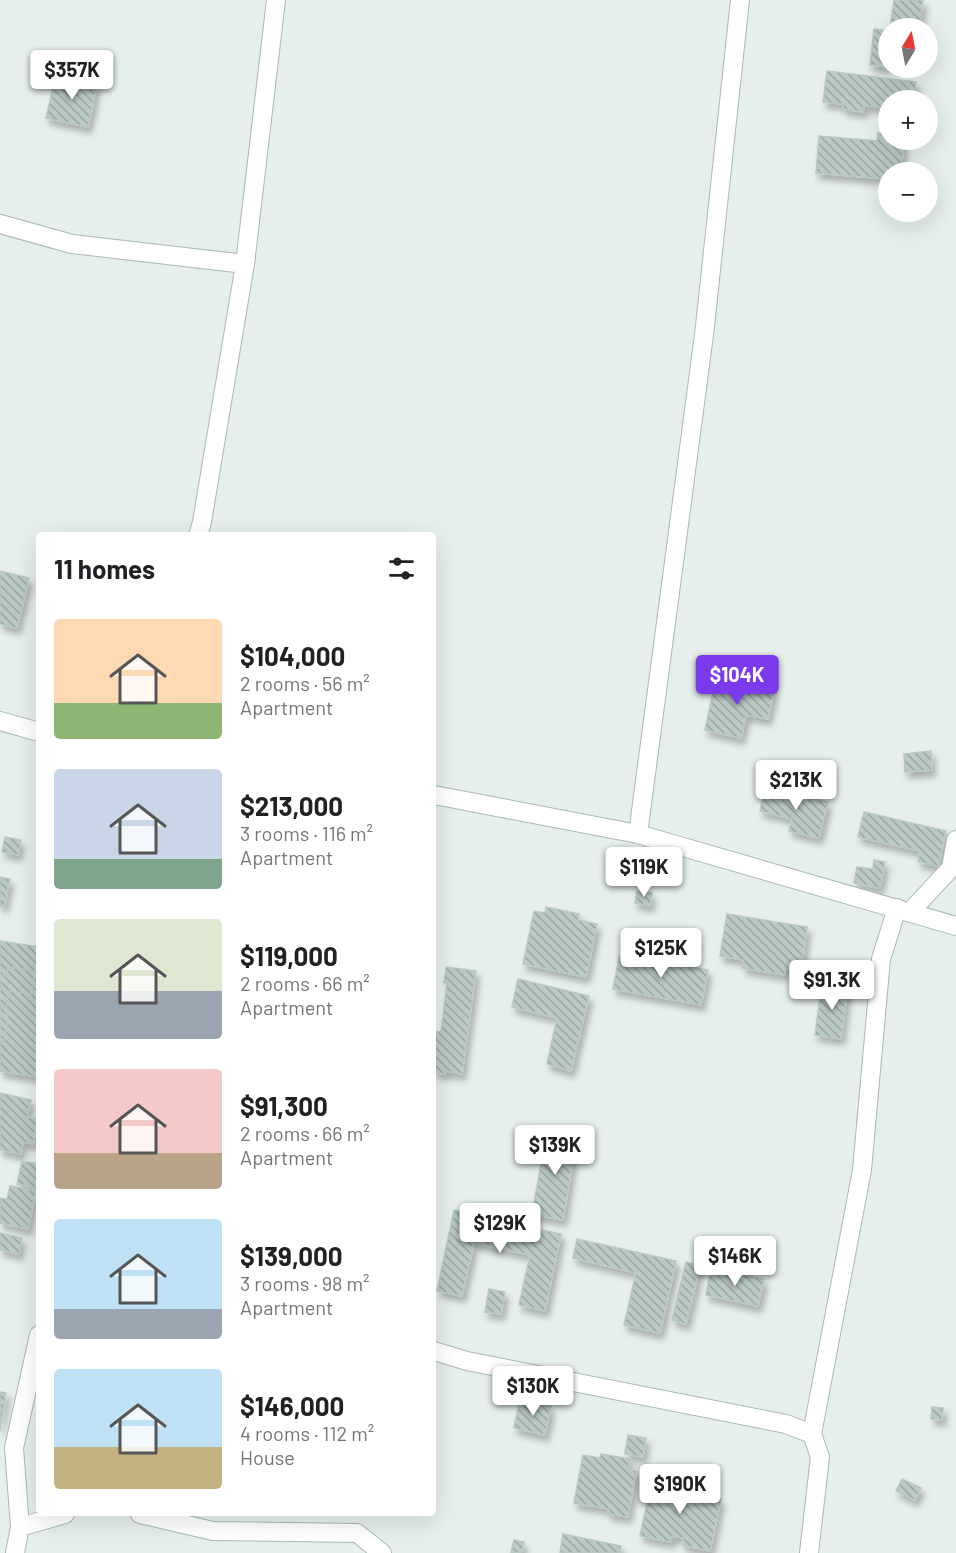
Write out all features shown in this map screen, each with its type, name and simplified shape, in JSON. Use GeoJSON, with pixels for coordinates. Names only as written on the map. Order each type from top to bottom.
{"type":"FeatureCollection","features":[{"type":"Feature","properties":{"kind":"street"},"geometry":{"type":"LineString","coordinates":[[199,532],[245,264],[276,0]]}},
{"type":"Feature","properties":{"kind":"street"},"geometry":{"type":"LineString","coordinates":[[638,834],[704,335],[740,0]]}},
{"type":"Feature","properties":{"kind":"street"},"geometry":{"type":"LineString","coordinates":[[0,224],[72,244],[245,264]]}},
{"type":"Feature","properties":{"kind":"street"},"geometry":{"type":"LineString","coordinates":[[0,721],[36,731]]}},
{"type":"Feature","properties":{"kind":"street"},"geometry":{"type":"LineString","coordinates":[[436,795],[638,834],[956,926]]}},
{"type":"Feature","properties":{"kind":"street"},"geometry":{"type":"LineString","coordinates":[[809,1553],[820,1457],[812,1434],[862,1170],[881,959],[904,910],[951,868],[956,840]]}},
{"type":"Feature","properties":{"kind":"street"},"geometry":{"type":"LineString","coordinates":[[15,1553],[20,1527],[7,1448],[36,1346]]}},
{"type":"Feature","properties":{"kind":"street"},"geometry":{"type":"LineString","coordinates":[[436,1352],[467,1361],[786,1424],[812,1434]]}},
{"type":"Feature","properties":{"kind":"street"},"geometry":{"type":"LineString","coordinates":[[20,1527],[58,1516]]}},
{"type":"Feature","properties":{"kind":"street"},"geometry":{"type":"LineString","coordinates":[[149,1516],[213,1531],[357,1533],[382,1553]]}},
{"type":"Feature","properties":{"kind":"building"},"geometry":{"type":"Polygon","coordinates":[[[894,0],[923,0],[920,18],[891,18],[894,0]]]}},
{"type":"Feature","properties":{"kind":"building"},"geometry":{"type":"Polygon","coordinates":[[[874,29],[878,30],[878,66],[870,65],[874,29]]]}},
{"type":"Feature","properties":{"kind":"building"},"geometry":{"type":"Polygon","coordinates":[[[827,71],[916,82],[915,90],[878,90],[878,107],[864,105],[863,112],[843,109],[843,104],[823,102],[827,71]]]}},
{"type":"Feature","properties":{"kind":"building"},"geometry":{"type":"Polygon","coordinates":[[[56,75],[97,84],[88,127],[46,118],[56,75]]]}},
{"type":"Feature","properties":{"kind":"building"},"geometry":{"type":"Polygon","coordinates":[[[878,133],[878,150],[903,150],[902,162],[878,162],[878,178],[816,173],[819,136],[877,141],[878,133]]]}},
{"type":"Feature","properties":{"kind":"building"},"geometry":{"type":"Polygon","coordinates":[[[0,571],[29,578],[17,628],[0,624],[0,571]]]}},
{"type":"Feature","properties":{"kind":"building"},"geometry":{"type":"Polygon","coordinates":[[[716,678],[774,690],[768,719],[746,715],[741,738],[705,730],[716,678]]]}},
{"type":"Feature","properties":{"kind":"building"},"geometry":{"type":"Polygon","coordinates":[[[931,751],[932,770],[905,772],[904,754],[931,751]]]}},
{"type":"Feature","properties":{"kind":"building"},"geometry":{"type":"Polygon","coordinates":[[[765,788],[828,802],[819,838],[789,831],[792,819],[760,811],[765,788]]]}},
{"type":"Feature","properties":{"kind":"building"},"geometry":{"type":"Polygon","coordinates":[[[864,812],[946,831],[938,866],[918,862],[920,851],[858,837],[864,812]]]}},
{"type":"Feature","properties":{"kind":"building"},"geometry":{"type":"Polygon","coordinates":[[[5,837],[21,840],[18,855],[2,852],[5,837]]]}},
{"type":"Feature","properties":{"kind":"building"},"geometry":{"type":"Polygon","coordinates":[[[874,860],[885,862],[880,888],[854,883],[857,867],[873,869],[874,860]]]}},
{"type":"Feature","properties":{"kind":"building"},"geometry":{"type":"Polygon","coordinates":[[[0,877],[10,879],[4,907],[0,906],[0,877]]]}},
{"type":"Feature","properties":{"kind":"building"},"geometry":{"type":"Polygon","coordinates":[[[637,891],[652,893],[650,906],[635,903],[637,891]]]}},
{"type":"Feature","properties":{"kind":"building"},"geometry":{"type":"Polygon","coordinates":[[[546,907],[579,914],[578,920],[597,924],[586,977],[523,964],[534,911],[545,913],[546,907]]]}},
{"type":"Feature","properties":{"kind":"building"},"geometry":{"type":"Polygon","coordinates":[[[727,914],[807,927],[801,971],[785,968],[784,975],[742,968],[744,960],[720,956],[727,914]]]}},
{"type":"Feature","properties":{"kind":"building"},"geometry":{"type":"Polygon","coordinates":[[[0,941],[36,947],[36,1077],[0,1071],[0,1042],[4,1043],[9,991],[31,994],[35,971],[8,967],[7,976],[0,975],[0,941]]]}},
{"type":"Feature","properties":{"kind":"building"},"geometry":{"type":"Polygon","coordinates":[[[656,951],[673,954],[671,963],[708,970],[701,1005],[613,989],[619,957],[654,963],[656,951]]]}},
{"type":"Feature","properties":{"kind":"building"},"geometry":{"type":"Polygon","coordinates":[[[8,967],[35,971],[31,994],[9,991],[4,1043],[0,1042],[0,975],[7,976],[8,967]]]}},
{"type":"Feature","properties":{"kind":"building"},"geometry":{"type":"Polygon","coordinates":[[[446,967],[476,971],[462,1074],[445,1071],[445,1074],[436,1072],[436,1031],[441,1032],[447,983],[444,983],[446,967]]]}},
{"type":"Feature","properties":{"kind":"building"},"geometry":{"type":"Polygon","coordinates":[[[518,979],[589,996],[571,1071],[547,1064],[557,1018],[512,1007],[518,979]]]}},
{"type":"Feature","properties":{"kind":"building"},"geometry":{"type":"Polygon","coordinates":[[[827,982],[848,985],[841,1039],[815,1035],[820,997],[824,997],[827,982]]]}},
{"type":"Feature","properties":{"kind":"building"},"geometry":{"type":"Polygon","coordinates":[[[0,1093],[31,1100],[27,1117],[36,1119],[33,1144],[23,1142],[21,1154],[0,1150],[0,1093]]]}},
{"type":"Feature","properties":{"kind":"building"},"geometry":{"type":"Polygon","coordinates":[[[547,1131],[577,1136],[563,1220],[532,1214],[547,1131]]]}},
{"type":"Feature","properties":{"kind":"building"},"geometry":{"type":"Polygon","coordinates":[[[22,1161],[36,1163],[36,1188],[17,1184],[22,1161]]]}},
{"type":"Feature","properties":{"kind":"building"},"geometry":{"type":"Polygon","coordinates":[[[10,1186],[36,1191],[28,1229],[0,1223],[0,1198],[7,1199],[10,1186]]]}},
{"type":"Feature","properties":{"kind":"building"},"geometry":{"type":"Polygon","coordinates":[[[454,1210],[561,1234],[545,1311],[519,1305],[530,1255],[474,1243],[462,1296],[437,1291],[454,1210]]]}},
{"type":"Feature","properties":{"kind":"building"},"geometry":{"type":"Polygon","coordinates":[[[0,1233],[22,1238],[19,1254],[0,1250],[0,1233]]]}},
{"type":"Feature","properties":{"kind":"building"},"geometry":{"type":"Polygon","coordinates":[[[577,1239],[676,1261],[660,1333],[624,1325],[636,1273],[573,1258],[577,1239]]]}},
{"type":"Feature","properties":{"kind":"building"},"geometry":{"type":"Polygon","coordinates":[[[686,1262],[700,1266],[686,1324],[672,1320],[686,1262]]]}},
{"type":"Feature","properties":{"kind":"building"},"geometry":{"type":"Polygon","coordinates":[[[711,1268],[764,1279],[758,1306],[706,1295],[711,1268]]]}},
{"type":"Feature","properties":{"kind":"building"},"geometry":{"type":"Polygon","coordinates":[[[489,1289],[505,1292],[501,1314],[485,1312],[489,1289]]]}},
{"type":"Feature","properties":{"kind":"building"},"geometry":{"type":"Polygon","coordinates":[[[0,1392],[6,1393],[0,1431],[0,1392]]]}},
{"type":"Feature","properties":{"kind":"building"},"geometry":{"type":"Polygon","coordinates":[[[520,1399],[551,1406],[545,1435],[514,1428],[520,1399]]]}},
{"type":"Feature","properties":{"kind":"building"},"geometry":{"type":"Polygon","coordinates":[[[932,1407],[943,1408],[942,1420],[931,1419],[932,1407]]]}},
{"type":"Feature","properties":{"kind":"building"},"geometry":{"type":"Polygon","coordinates":[[[628,1435],[646,1438],[643,1457],[625,1454],[628,1435]]]}},
{"type":"Feature","properties":{"kind":"building"},"geometry":{"type":"Polygon","coordinates":[[[601,1454],[630,1459],[628,1469],[636,1471],[628,1517],[608,1514],[609,1509],[574,1503],[583,1455],[600,1458],[601,1454]]]}},
{"type":"Feature","properties":{"kind":"building"},"geometry":{"type":"Polygon","coordinates":[[[652,1479],[686,1486],[685,1491],[721,1499],[710,1551],[682,1545],[684,1538],[672,1536],[671,1542],[640,1536],[652,1479]]]}},
{"type":"Feature","properties":{"kind":"building"},"geometry":{"type":"Polygon","coordinates":[[[902,1479],[921,1488],[915,1500],[896,1491],[902,1479]]]}},
{"type":"Feature","properties":{"kind":"building"},"geometry":{"type":"Polygon","coordinates":[[[563,1534],[621,1546],[620,1553],[560,1553],[563,1534]]]}},
{"type":"Feature","properties":{"kind":"building"},"geometry":{"type":"Polygon","coordinates":[[[514,1540],[524,1542],[521,1553],[511,1552],[514,1540]]]}}]}
